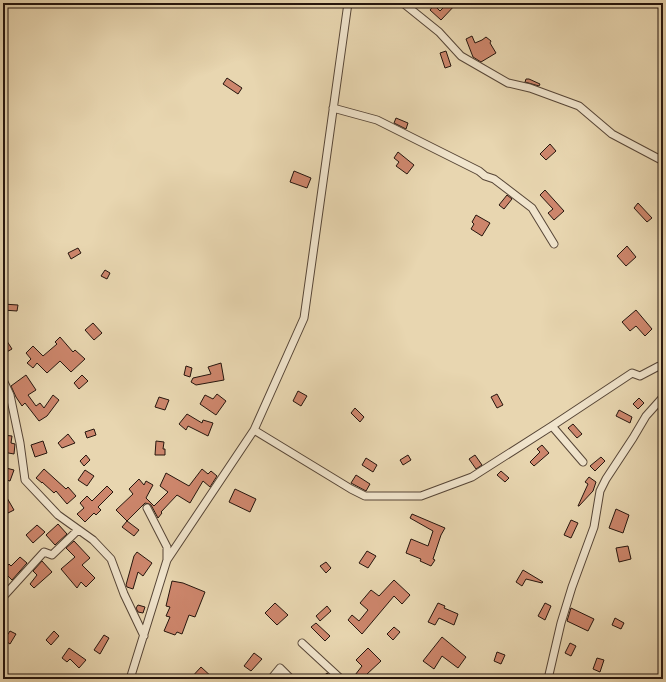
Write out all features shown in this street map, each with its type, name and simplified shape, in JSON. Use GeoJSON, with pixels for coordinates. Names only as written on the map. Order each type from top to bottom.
{"type":"FeatureCollection","features":[{"type":"Feature","properties":{"kind":"street"},"geometry":{"type":"LineString","coordinates":[[167,560],[254,430],[304,318],[348,3]]}},
{"type":"Feature","properties":{"kind":"street"},"geometry":{"type":"LineString","coordinates":[[403,3],[439,32],[461,56],[508,83],[530,88],[579,106],[612,134],[663,161]]}},
{"type":"Feature","properties":{"kind":"street"},"geometry":{"type":"LineString","coordinates":[[333,108],[377,120],[479,171],[485,176],[494,179],[532,208],[554,244]]}},
{"type":"Feature","properties":{"kind":"street"},"geometry":{"type":"LineString","coordinates":[[254,430],[365,496],[421,496],[472,477],[632,373],[640,376],[663,365]]}},
{"type":"Feature","properties":{"kind":"street"},"geometry":{"type":"LineString","coordinates":[[3,380],[10,395],[20,443],[25,480],[58,515],[93,540],[111,559],[124,594],[144,636]]}},
{"type":"Feature","properties":{"kind":"street"},"geometry":{"type":"LineString","coordinates":[[548,679],[568,601],[594,527],[600,491],[646,416],[663,397]]}},
{"type":"Feature","properties":{"kind":"street"},"geometry":{"type":"LineString","coordinates":[[552,426],[583,462]]}},
{"type":"Feature","properties":{"kind":"street"},"geometry":{"type":"LineString","coordinates":[[130,679],[167,560],[167,547],[147,508]]}},
{"type":"Feature","properties":{"kind":"street"},"geometry":{"type":"LineString","coordinates":[[3,598],[44,552],[52,555],[78,530]]}},
{"type":"Feature","properties":{"kind":"street"},"geometry":{"type":"LineString","coordinates":[[302,643],[341,679]]}},
{"type":"Feature","properties":{"kind":"street"},"geometry":{"type":"LineString","coordinates":[[271,679],[280,668],[291,679]]}},
{"type":"Feature","properties":{"kind":"building"},"geometry":{"type":"Polygon","coordinates":[[[448,3],[457,3],[441,20],[430,10],[434,5],[440,11],[448,3]]]}},
{"type":"Feature","properties":{"kind":"building"},"geometry":{"type":"Polygon","coordinates":[[[472,36],[475,43],[486,37],[491,41],[490,43],[496,53],[481,62],[473,57],[466,39],[472,36]]]}},
{"type":"Feature","properties":{"kind":"building"},"geometry":{"type":"Polygon","coordinates":[[[446,51],[451,66],[445,68],[440,53],[446,51]]]}},
{"type":"Feature","properties":{"kind":"building"},"geometry":{"type":"Polygon","coordinates":[[[227,78],[242,88],[238,94],[223,84],[227,78]]]}},
{"type":"Feature","properties":{"kind":"building"},"geometry":{"type":"Polygon","coordinates":[[[526,79],[540,84],[539,86],[525,82],[526,79]]]}},
{"type":"Feature","properties":{"kind":"building"},"geometry":{"type":"Polygon","coordinates":[[[396,118],[408,123],[406,129],[394,123],[396,118]]]}},
{"type":"Feature","properties":{"kind":"building"},"geometry":{"type":"Polygon","coordinates":[[[550,144],[556,151],[546,160],[540,154],[550,144]]]}},
{"type":"Feature","properties":{"kind":"building"},"geometry":{"type":"Polygon","coordinates":[[[398,152],[414,165],[407,174],[396,166],[399,162],[394,158],[398,152]]]}},
{"type":"Feature","properties":{"kind":"building"},"geometry":{"type":"Polygon","coordinates":[[[294,171],[311,178],[307,188],[290,182],[294,171]]]}},
{"type":"Feature","properties":{"kind":"building"},"geometry":{"type":"Polygon","coordinates":[[[545,190],[564,211],[554,220],[548,213],[553,209],[540,195],[545,190]]]}},
{"type":"Feature","properties":{"kind":"building"},"geometry":{"type":"Polygon","coordinates":[[[507,195],[512,199],[504,209],[499,205],[507,195]]]}},
{"type":"Feature","properties":{"kind":"building"},"geometry":{"type":"Polygon","coordinates":[[[638,203],[652,218],[647,222],[634,208],[638,203]]]}},
{"type":"Feature","properties":{"kind":"building"},"geometry":{"type":"Polygon","coordinates":[[[476,215],[490,223],[482,236],[471,229],[474,224],[472,222],[476,215]]]}},
{"type":"Feature","properties":{"kind":"building"},"geometry":{"type":"Polygon","coordinates":[[[627,246],[636,257],[626,266],[617,256],[627,246]]]}},
{"type":"Feature","properties":{"kind":"building"},"geometry":{"type":"Polygon","coordinates":[[[78,248],[81,253],[71,259],[68,253],[78,248]]]}},
{"type":"Feature","properties":{"kind":"building"},"geometry":{"type":"Polygon","coordinates":[[[105,270],[110,273],[107,279],[101,276],[105,270]]]}},
{"type":"Feature","properties":{"kind":"building"},"geometry":{"type":"Polygon","coordinates":[[[3,304],[18,305],[17,311],[3,310],[3,304]]]}},
{"type":"Feature","properties":{"kind":"building"},"geometry":{"type":"Polygon","coordinates":[[[636,310],[652,329],[645,336],[636,326],[630,331],[622,322],[636,310]]]}},
{"type":"Feature","properties":{"kind":"building"},"geometry":{"type":"Polygon","coordinates":[[[93,323],[102,333],[94,340],[85,330],[93,323]]]}},
{"type":"Feature","properties":{"kind":"building"},"geometry":{"type":"Polygon","coordinates":[[[3,335],[12,349],[3,354],[3,335]]]}},
{"type":"Feature","properties":{"kind":"building"},"geometry":{"type":"Polygon","coordinates":[[[60,337],[73,352],[75,350],[85,359],[71,372],[60,361],[47,373],[37,363],[33,368],[27,363],[31,359],[26,353],[33,346],[43,356],[57,344],[55,342],[60,337]]]}},
{"type":"Feature","properties":{"kind":"building"},"geometry":{"type":"Polygon","coordinates":[[[221,363],[224,380],[196,385],[191,382],[193,378],[211,374],[208,367],[221,363]]]}},
{"type":"Feature","properties":{"kind":"building"},"geometry":{"type":"Polygon","coordinates":[[[186,366],[192,368],[190,377],[184,375],[186,366]]]}},
{"type":"Feature","properties":{"kind":"building"},"geometry":{"type":"Polygon","coordinates":[[[26,375],[36,390],[28,395],[36,406],[40,403],[44,408],[53,395],[59,400],[47,416],[39,421],[25,403],[22,406],[11,386],[26,375]]]}},
{"type":"Feature","properties":{"kind":"building"},"geometry":{"type":"Polygon","coordinates":[[[82,375],[88,381],[79,389],[74,383],[82,375]]]}},
{"type":"Feature","properties":{"kind":"building"},"geometry":{"type":"Polygon","coordinates":[[[298,391],[307,396],[301,406],[293,401],[298,391]]]}},
{"type":"Feature","properties":{"kind":"building"},"geometry":{"type":"Polygon","coordinates":[[[217,394],[226,401],[216,415],[200,404],[205,395],[213,399],[217,394]]]}},
{"type":"Feature","properties":{"kind":"building"},"geometry":{"type":"Polygon","coordinates":[[[497,394],[503,405],[497,408],[491,397],[497,394]]]}},
{"type":"Feature","properties":{"kind":"building"},"geometry":{"type":"Polygon","coordinates":[[[159,397],[169,400],[165,410],[155,407],[159,397]]]}},
{"type":"Feature","properties":{"kind":"building"},"geometry":{"type":"Polygon","coordinates":[[[639,398],[644,403],[638,409],[633,404],[639,398]]]}},
{"type":"Feature","properties":{"kind":"building"},"geometry":{"type":"Polygon","coordinates":[[[355,408],[364,417],[360,422],[351,413],[355,408]]]}},
{"type":"Feature","properties":{"kind":"building"},"geometry":{"type":"Polygon","coordinates":[[[619,410],[632,417],[630,423],[616,416],[619,410]]]}},
{"type":"Feature","properties":{"kind":"building"},"geometry":{"type":"Polygon","coordinates":[[[187,414],[202,423],[203,420],[213,423],[208,436],[188,426],[186,430],[179,424],[187,414]]]}},
{"type":"Feature","properties":{"kind":"building"},"geometry":{"type":"Polygon","coordinates":[[[573,424],[582,434],[577,438],[568,428],[573,424]]]}},
{"type":"Feature","properties":{"kind":"building"},"geometry":{"type":"Polygon","coordinates":[[[94,429],[96,435],[87,438],[85,432],[94,429]]]}},
{"type":"Feature","properties":{"kind":"building"},"geometry":{"type":"Polygon","coordinates":[[[68,434],[75,443],[62,448],[58,443],[68,434]]]}},
{"type":"Feature","properties":{"kind":"building"},"geometry":{"type":"Polygon","coordinates":[[[3,435],[12,436],[11,443],[15,444],[14,454],[3,452],[3,435]]]}},
{"type":"Feature","properties":{"kind":"building"},"geometry":{"type":"Polygon","coordinates":[[[43,441],[47,453],[35,457],[31,445],[43,441]]]}},
{"type":"Feature","properties":{"kind":"building"},"geometry":{"type":"Polygon","coordinates":[[[156,441],[164,442],[163,449],[165,449],[165,455],[155,455],[156,441]]]}},
{"type":"Feature","properties":{"kind":"building"},"geometry":{"type":"Polygon","coordinates":[[[542,445],[549,453],[534,466],[530,462],[540,452],[537,449],[542,445]]]}},
{"type":"Feature","properties":{"kind":"building"},"geometry":{"type":"Polygon","coordinates":[[[86,455],[90,460],[84,466],[80,461],[86,455]]]}},
{"type":"Feature","properties":{"kind":"building"},"geometry":{"type":"Polygon","coordinates":[[[408,455],[411,460],[403,465],[400,460],[408,455]]]}},
{"type":"Feature","properties":{"kind":"building"},"geometry":{"type":"Polygon","coordinates":[[[475,455],[482,465],[476,469],[469,459],[475,455]]]}},
{"type":"Feature","properties":{"kind":"building"},"geometry":{"type":"Polygon","coordinates":[[[601,457],[605,461],[595,471],[590,466],[601,457]]]}},
{"type":"Feature","properties":{"kind":"building"},"geometry":{"type":"Polygon","coordinates":[[[366,458],[377,465],[373,472],[362,465],[366,458]]]}},
{"type":"Feature","properties":{"kind":"building"},"geometry":{"type":"Polygon","coordinates":[[[6,468],[14,470],[10,481],[3,479],[6,468]]]}},
{"type":"Feature","properties":{"kind":"building"},"geometry":{"type":"Polygon","coordinates":[[[44,469],[66,489],[68,487],[76,496],[67,504],[56,491],[54,493],[36,478],[44,469]]]}},
{"type":"Feature","properties":{"kind":"building"},"geometry":{"type":"Polygon","coordinates":[[[202,469],[208,474],[211,471],[217,476],[210,487],[203,481],[190,503],[177,495],[161,512],[162,513],[158,518],[151,505],[145,503],[127,521],[116,510],[133,494],[129,489],[139,479],[144,485],[146,481],[153,485],[146,498],[154,506],[168,492],[160,486],[166,473],[189,486],[202,469]]]}},
{"type":"Feature","properties":{"kind":"building"},"geometry":{"type":"Polygon","coordinates":[[[85,470],[94,476],[87,486],[78,480],[85,470]]]}},
{"type":"Feature","properties":{"kind":"building"},"geometry":{"type":"Polygon","coordinates":[[[501,471],[509,478],[505,482],[497,475],[501,471]]]}},
{"type":"Feature","properties":{"kind":"building"},"geometry":{"type":"Polygon","coordinates":[[[356,475],[370,484],[366,491],[351,483],[356,475]]]}},
{"type":"Feature","properties":{"kind":"building"},"geometry":{"type":"Polygon","coordinates":[[[589,477],[596,482],[593,491],[578,506],[588,484],[585,482],[589,477]]]}},
{"type":"Feature","properties":{"kind":"building"},"geometry":{"type":"Polygon","coordinates":[[[107,486],[113,492],[98,507],[101,510],[96,515],[94,513],[85,522],[77,514],[84,508],[80,503],[87,496],[92,501],[107,486]]]}},
{"type":"Feature","properties":{"kind":"building"},"geometry":{"type":"Polygon","coordinates":[[[235,489],[256,499],[250,512],[229,502],[235,489]]]}},
{"type":"Feature","properties":{"kind":"building"},"geometry":{"type":"Polygon","coordinates":[[[3,491],[14,510],[8,513],[3,505],[3,491]]]}},
{"type":"Feature","properties":{"kind":"building"},"geometry":{"type":"Polygon","coordinates":[[[616,509],[629,515],[623,533],[609,528],[616,509]]]}},
{"type":"Feature","properties":{"kind":"building"},"geometry":{"type":"Polygon","coordinates":[[[412,514],[445,528],[441,535],[433,559],[435,560],[431,566],[420,561],[421,559],[406,553],[411,539],[428,546],[433,531],[410,518],[412,514]]]}},
{"type":"Feature","properties":{"kind":"building"},"geometry":{"type":"Polygon","coordinates":[[[571,520],[578,523],[571,538],[564,535],[571,520]]]}},
{"type":"Feature","properties":{"kind":"building"},"geometry":{"type":"Polygon","coordinates":[[[127,521],[139,530],[134,536],[122,527],[127,521]]]}},
{"type":"Feature","properties":{"kind":"building"},"geometry":{"type":"Polygon","coordinates":[[[58,524],[67,534],[55,545],[46,535],[58,524]]]}},
{"type":"Feature","properties":{"kind":"building"},"geometry":{"type":"Polygon","coordinates":[[[37,525],[45,532],[33,543],[26,535],[37,525]]]}},
{"type":"Feature","properties":{"kind":"building"},"geometry":{"type":"Polygon","coordinates":[[[74,541],[90,558],[82,565],[95,578],[86,587],[81,582],[77,588],[61,569],[75,557],[66,548],[74,541]]]}},
{"type":"Feature","properties":{"kind":"building"},"geometry":{"type":"Polygon","coordinates":[[[628,546],[631,559],[619,562],[616,548],[628,546]]]}},
{"type":"Feature","properties":{"kind":"building"},"geometry":{"type":"Polygon","coordinates":[[[367,551],[376,556],[368,568],[359,563],[367,551]]]}},
{"type":"Feature","properties":{"kind":"building"},"geometry":{"type":"Polygon","coordinates":[[[137,552],[152,563],[143,576],[138,572],[133,589],[127,587],[126,585],[134,556],[137,552]]]}},
{"type":"Feature","properties":{"kind":"building"},"geometry":{"type":"Polygon","coordinates":[[[20,557],[27,563],[12,580],[3,571],[9,564],[11,566],[20,557]]]}},
{"type":"Feature","properties":{"kind":"building"},"geometry":{"type":"Polygon","coordinates":[[[42,561],[52,572],[34,588],[30,584],[37,575],[33,571],[42,561]]]}},
{"type":"Feature","properties":{"kind":"building"},"geometry":{"type":"Polygon","coordinates":[[[326,562],[331,568],[326,573],[320,566],[326,562]]]}},
{"type":"Feature","properties":{"kind":"building"},"geometry":{"type":"Polygon","coordinates":[[[523,570],[543,582],[526,579],[522,586],[516,582],[523,570]]]}},
{"type":"Feature","properties":{"kind":"building"},"geometry":{"type":"Polygon","coordinates":[[[394,580],[410,595],[402,604],[394,596],[362,634],[348,620],[352,615],[359,621],[368,610],[360,603],[371,590],[379,596],[394,580]]]}},
{"type":"Feature","properties":{"kind":"building"},"geometry":{"type":"Polygon","coordinates":[[[172,581],[183,583],[205,592],[195,617],[189,615],[182,634],[177,632],[175,635],[164,631],[170,617],[166,616],[170,607],[166,606],[172,581]]]}},
{"type":"Feature","properties":{"kind":"building"},"geometry":{"type":"Polygon","coordinates":[[[275,603],[288,615],[277,625],[265,613],[275,603]]]}},
{"type":"Feature","properties":{"kind":"building"},"geometry":{"type":"Polygon","coordinates":[[[438,603],[445,606],[444,608],[458,614],[454,625],[439,618],[435,625],[428,622],[438,603]]]}},
{"type":"Feature","properties":{"kind":"building"},"geometry":{"type":"Polygon","coordinates":[[[545,603],[551,606],[545,620],[538,616],[545,603]]]}},
{"type":"Feature","properties":{"kind":"building"},"geometry":{"type":"Polygon","coordinates":[[[138,605],[145,607],[143,613],[138,612],[136,608],[138,605]]]}},
{"type":"Feature","properties":{"kind":"building"},"geometry":{"type":"Polygon","coordinates":[[[327,606],[331,611],[320,621],[316,616],[327,606]]]}},
{"type":"Feature","properties":{"kind":"building"},"geometry":{"type":"Polygon","coordinates":[[[571,608],[594,619],[588,631],[567,621],[571,608]]]}},
{"type":"Feature","properties":{"kind":"building"},"geometry":{"type":"Polygon","coordinates":[[[615,618],[624,623],[621,629],[612,625],[615,618]]]}},
{"type":"Feature","properties":{"kind":"building"},"geometry":{"type":"Polygon","coordinates":[[[316,623],[330,636],[325,641],[311,627],[316,623]]]}},
{"type":"Feature","properties":{"kind":"building"},"geometry":{"type":"Polygon","coordinates":[[[394,627],[400,632],[393,640],[387,634],[394,627]]]}},
{"type":"Feature","properties":{"kind":"building"},"geometry":{"type":"Polygon","coordinates":[[[10,631],[16,634],[10,644],[4,640],[10,631]]]}},
{"type":"Feature","properties":{"kind":"building"},"geometry":{"type":"Polygon","coordinates":[[[54,631],[59,636],[51,645],[46,640],[54,631]]]}},
{"type":"Feature","properties":{"kind":"building"},"geometry":{"type":"Polygon","coordinates":[[[104,635],[109,638],[100,654],[94,650],[104,635]]]}},
{"type":"Feature","properties":{"kind":"building"},"geometry":{"type":"Polygon","coordinates":[[[442,637],[466,657],[458,668],[442,656],[434,669],[423,661],[442,637]]]}},
{"type":"Feature","properties":{"kind":"building"},"geometry":{"type":"Polygon","coordinates":[[[570,643],[576,646],[571,656],[565,653],[570,643]]]}},
{"type":"Feature","properties":{"kind":"building"},"geometry":{"type":"Polygon","coordinates":[[[69,648],[86,660],[79,668],[70,659],[67,662],[62,658],[69,648]]]}},
{"type":"Feature","properties":{"kind":"building"},"geometry":{"type":"Polygon","coordinates":[[[368,648],[381,661],[366,675],[371,679],[352,679],[362,666],[356,660],[368,648]]]}},
{"type":"Feature","properties":{"kind":"building"},"geometry":{"type":"Polygon","coordinates":[[[497,652],[505,655],[501,664],[494,661],[497,652]]]}},
{"type":"Feature","properties":{"kind":"building"},"geometry":{"type":"Polygon","coordinates":[[[254,653],[262,659],[251,671],[244,666],[254,653]]]}},
{"type":"Feature","properties":{"kind":"building"},"geometry":{"type":"Polygon","coordinates":[[[597,658],[604,660],[600,672],[593,669],[597,658]]]}},
{"type":"Feature","properties":{"kind":"building"},"geometry":{"type":"Polygon","coordinates":[[[201,667],[214,679],[190,679],[201,667]]]}},
{"type":"Feature","properties":{"kind":"building"},"geometry":{"type":"Polygon","coordinates":[[[327,673],[334,679],[320,679],[327,673]]]}}]}
